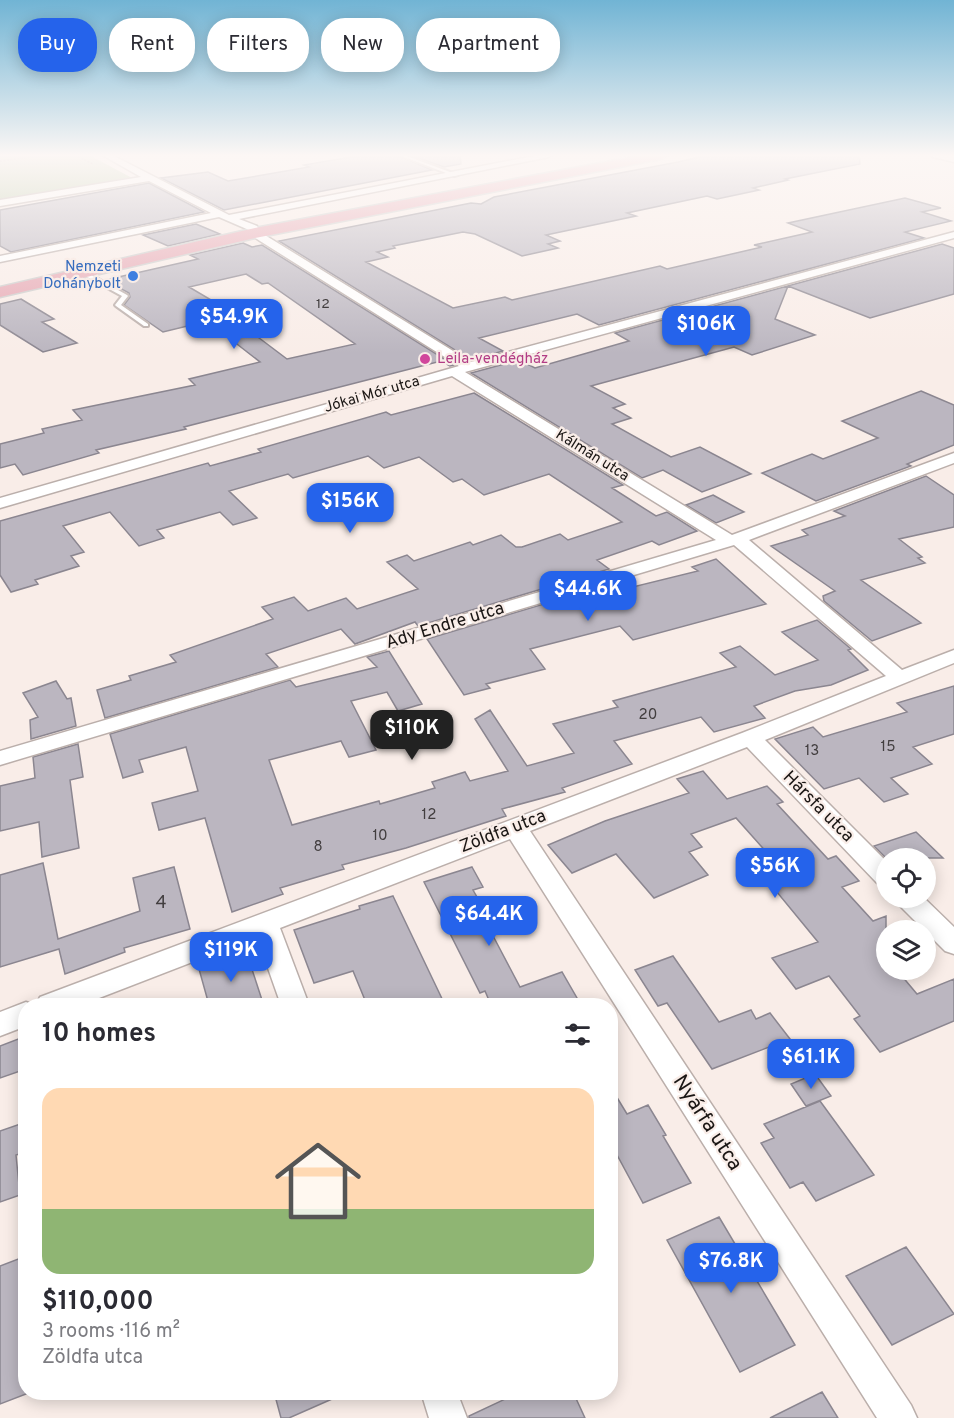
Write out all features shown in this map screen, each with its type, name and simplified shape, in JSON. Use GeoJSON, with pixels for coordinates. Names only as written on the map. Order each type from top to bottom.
{"type":"FeatureCollection","features":[{"type":"Feature","properties":{"kind":"main road"},"geometry":{"type":"LineString","coordinates":[[0,292],[316,221]]}},
{"type":"Feature","properties":{"kind":"street"},"geometry":{"type":"LineString","coordinates":[[0,259],[209,221]]}},
{"type":"Feature","properties":{"kind":"street"},"geometry":{"type":"LineString","coordinates":[[227,221],[227,225],[236,231],[255,233],[470,367]]}},
{"type":"Feature","properties":{"kind":"street","name":"Jókai Mór utca"},"geometry":{"type":"LineString","coordinates":[[0,502],[454,371],[954,235]]}},
{"type":"Feature","properties":{"kind":"street","name":"Kálmán utca"},"geometry":{"type":"LineString","coordinates":[[454,371],[734,540],[901,679]]}},
{"type":"Feature","properties":{"kind":"street","name":"Ady Endre utca"},"geometry":{"type":"LineString","coordinates":[[0,758],[734,540],[954,458]]}},
{"type":"Feature","properties":{"kind":"street","name":"Zöldfa utca"},"geometry":{"type":"LineString","coordinates":[[69,998],[750,738],[954,656]]}},
{"type":"Feature","properties":{"kind":"street","name":"Hársfa utca"},"geometry":{"type":"LineString","coordinates":[[750,738],[876,866]]}},
{"type":"Feature","properties":{"kind":"street","name":"Nyárfa utca"},"geometry":{"type":"LineString","coordinates":[[515,828],[898,1418]]}},
{"type":"Feature","properties":{"kind":"street"},"geometry":{"type":"LineString","coordinates":[[918,908],[954,944]]}},
{"type":"Feature","properties":{"kind":"street"},"geometry":{"type":"LineString","coordinates":[[265,924],[292,998]]}},
{"type":"Feature","properties":{"kind":"street"},"geometry":{"type":"LineString","coordinates":[[0,1024],[18,1017]]}},
{"type":"Feature","properties":{"kind":"street"},"geometry":{"type":"LineString","coordinates":[[442,1400],[448,1418]]}},
{"type":"Feature","properties":{"kind":"lane"},"geometry":{"type":"LineString","coordinates":[[82,272],[125,296],[118,305],[146,325]]}},
{"type":"Feature","properties":{"kind":"building"},"geometry":{"type":"Polygon","coordinates":[[[0,221],[160,221],[11,252],[0,246],[0,221]]]}},
{"type":"Feature","properties":{"kind":"building"},"geometry":{"type":"Polygon","coordinates":[[[379,221],[611,221],[546,235],[560,241],[548,244],[558,248],[522,256],[475,234],[463,232],[393,246],[395,248],[377,252],[388,257],[366,262],[453,308],[505,297],[512,300],[660,266],[667,269],[762,247],[754,245],[812,232],[788,223],[797,221],[950,221],[905,232],[924,238],[599,325],[577,314],[479,338],[503,351],[471,360],[279,241],[379,221]]]}},
{"type":"Feature","properties":{"kind":"building"},"geometry":{"type":"Polygon","coordinates":[[[196,224],[220,234],[168,246],[143,235],[196,224]]]}},
{"type":"Feature","properties":{"kind":"building"},"geometry":{"type":"Polygon","coordinates":[[[243,243],[252,247],[262,245],[454,365],[450,366],[441,361],[184,427],[186,429],[96,450],[99,453],[23,475],[15,464],[0,468],[0,444],[44,433],[42,429],[82,420],[73,410],[195,385],[189,379],[260,362],[210,323],[212,320],[163,332],[124,305],[130,297],[129,293],[105,280],[198,259],[190,255],[243,243]],[[246,274],[189,287],[235,314],[230,316],[287,359],[355,344],[268,283],[262,284],[246,274]]]}},
{"type":"Feature","properties":{"kind":"building"},"geometry":{"type":"Polygon","coordinates":[[[942,244],[954,248],[954,294],[870,318],[788,286],[775,319],[815,335],[752,355],[734,347],[591,386],[625,404],[613,408],[631,418],[612,424],[671,457],[700,447],[751,474],[702,492],[663,470],[642,478],[471,373],[519,360],[535,368],[629,341],[615,333],[942,244]]]}},
{"type":"Feature","properties":{"kind":"building"},"geometry":{"type":"Polygon","coordinates":[[[21,299],[54,319],[42,322],[77,343],[43,352],[0,325],[0,304],[21,299]]]}},
{"type":"Feature","properties":{"kind":"building"},"geometry":{"type":"Polygon","coordinates":[[[921,391],[954,405],[954,445],[907,464],[911,466],[816,501],[762,473],[812,454],[823,459],[878,438],[842,421],[921,391]]]}},
{"type":"Feature","properties":{"kind":"building"},"geometry":{"type":"Polygon","coordinates":[[[474,393],[623,485],[612,488],[656,516],[667,512],[697,531],[659,545],[652,541],[597,560],[609,569],[418,626],[415,622],[355,644],[341,629],[266,654],[278,667],[105,718],[97,690],[131,680],[129,676],[176,662],[170,655],[273,619],[262,607],[294,597],[308,611],[346,598],[357,609],[418,589],[387,562],[407,555],[414,561],[470,542],[473,545],[501,535],[516,547],[560,534],[568,540],[622,522],[549,474],[484,495],[462,479],[453,482],[419,457],[384,468],[368,456],[293,478],[288,474],[229,491],[257,518],[233,525],[220,512],[157,530],[164,538],[139,546],[110,512],[63,526],[84,552],[71,556],[79,566],[35,580],[38,584],[11,592],[0,575],[0,521],[208,463],[210,466],[261,452],[258,449],[386,412],[391,415],[474,393]]]}},
{"type":"Feature","properties":{"kind":"building"},"geometry":{"type":"Polygon","coordinates":[[[926,476],[954,495],[954,527],[899,539],[922,557],[918,558],[925,563],[861,580],[921,623],[872,641],[824,601],[823,596],[835,591],[771,546],[808,535],[802,530],[845,516],[834,511],[926,476]]]}},
{"type":"Feature","properties":{"kind":"building"},"geometry":{"type":"Polygon","coordinates":[[[713,495],[744,512],[716,523],[686,505],[713,495]]]}},
{"type":"Feature","properties":{"kind":"building"},"geometry":{"type":"Polygon","coordinates":[[[716,559],[766,604],[633,640],[620,626],[530,649],[545,669],[486,684],[490,688],[464,695],[427,639],[624,580],[633,587],[698,571],[692,567],[716,559]]]}},
{"type":"Feature","properties":{"kind":"building"},"geometry":{"type":"Polygon","coordinates":[[[817,620],[851,649],[848,650],[868,670],[831,685],[795,691],[754,706],[765,718],[714,732],[701,717],[614,741],[632,764],[562,788],[565,792],[502,809],[506,816],[406,848],[342,865],[344,869],[280,888],[283,894],[232,912],[205,818],[159,830],[152,803],[198,791],[186,747],[139,760],[143,772],[123,778],[110,734],[290,680],[296,687],[377,667],[367,657],[389,651],[422,704],[398,711],[387,692],[351,701],[376,750],[349,757],[341,741],[269,760],[292,825],[435,788],[432,782],[465,772],[470,781],[508,771],[475,719],[490,710],[527,766],[574,753],[553,724],[618,707],[613,701],[736,667],[720,653],[740,646],[775,675],[818,660],[782,632],[817,620]]]}},
{"type":"Feature","properties":{"kind":"building"},"geometry":{"type":"Polygon","coordinates":[[[56,681],[67,699],[71,698],[76,726],[31,739],[30,720],[38,717],[23,693],[56,681]]]}},
{"type":"Feature","properties":{"kind":"building"},"geometry":{"type":"Polygon","coordinates":[[[954,686],[954,734],[913,747],[932,764],[891,778],[908,794],[884,802],[859,778],[824,789],[775,739],[813,727],[823,737],[907,712],[897,703],[954,686]]]}},
{"type":"Feature","properties":{"kind":"building"},"geometry":{"type":"Polygon","coordinates":[[[78,744],[83,777],[70,780],[79,848],[42,857],[39,822],[0,831],[0,786],[35,778],[33,757],[78,744]]]}},
{"type":"Feature","properties":{"kind":"building"},"geometry":{"type":"Polygon","coordinates":[[[703,771],[727,799],[767,786],[783,802],[777,804],[828,859],[836,856],[859,881],[842,887],[873,921],[886,916],[886,920],[876,920],[876,980],[905,980],[917,994],[954,979],[954,1021],[880,1052],[854,1019],[860,1016],[829,976],[796,989],[772,958],[818,942],[767,880],[786,874],[736,818],[691,834],[702,847],[689,852],[708,875],[654,898],[616,854],[572,873],[548,845],[605,821],[689,793],[677,779],[703,771]]]}},
{"type":"Feature","properties":{"kind":"building"},"geometry":{"type":"Polygon","coordinates":[[[916,832],[933,848],[876,848],[874,846],[916,832]]]}},
{"type":"Feature","properties":{"kind":"building"},"geometry":{"type":"Polygon","coordinates":[[[936,851],[943,858],[936,858],[936,851]]]}},
{"type":"Feature","properties":{"kind":"building"},"geometry":{"type":"Polygon","coordinates":[[[43,863],[58,939],[140,911],[133,878],[174,867],[190,929],[124,948],[125,952],[65,974],[59,949],[0,967],[0,875],[43,863]]]}},
{"type":"Feature","properties":{"kind":"building"},"geometry":{"type":"Polygon","coordinates":[[[472,867],[483,887],[473,890],[496,930],[491,932],[520,987],[562,972],[577,998],[488,998],[485,991],[480,993],[424,882],[472,867]]]}},
{"type":"Feature","properties":{"kind":"building"},"geometry":{"type":"Polygon","coordinates":[[[393,896],[442,998],[364,998],[353,971],[314,983],[294,930],[360,909],[359,906],[393,896]]]}},
{"type":"Feature","properties":{"kind":"building"},"geometry":{"type":"Polygon","coordinates":[[[247,954],[261,998],[207,998],[199,969],[247,954]]]}},
{"type":"Feature","properties":{"kind":"building"},"geometry":{"type":"Polygon","coordinates":[[[673,956],[719,1022],[751,1010],[756,1019],[770,1013],[790,1039],[712,1069],[667,1003],[658,1006],[635,970],[673,956]]]}},
{"type":"Feature","properties":{"kind":"building"},"geometry":{"type":"Polygon","coordinates":[[[18,1039],[18,1072],[0,1078],[0,1046],[18,1039]]]}},
{"type":"Feature","properties":{"kind":"building"},"geometry":{"type":"Polygon","coordinates":[[[815,1074],[831,1096],[806,1106],[791,1084],[815,1074]]]}},
{"type":"Feature","properties":{"kind":"building"},"geometry":{"type":"Polygon","coordinates":[[[618,1099],[627,1114],[648,1105],[666,1135],[663,1136],[691,1183],[643,1203],[618,1157],[618,1099]]]}},
{"type":"Feature","properties":{"kind":"building"},"geometry":{"type":"Polygon","coordinates":[[[820,1101],[874,1175],[816,1201],[803,1182],[790,1188],[761,1143],[774,1138],[764,1124],[820,1101]]]}},
{"type":"Feature","properties":{"kind":"building"},"geometry":{"type":"Polygon","coordinates":[[[18,1125],[18,1154],[16,1155],[18,1196],[0,1202],[0,1131],[18,1125]]]}},
{"type":"Feature","properties":{"kind":"building"},"geometry":{"type":"Polygon","coordinates":[[[719,1217],[795,1345],[740,1372],[667,1240],[719,1217]]]}},
{"type":"Feature","properties":{"kind":"building"},"geometry":{"type":"Polygon","coordinates":[[[906,1247],[954,1314],[892,1345],[846,1276],[906,1247]]]}},
{"type":"Feature","properties":{"kind":"building"},"geometry":{"type":"Polygon","coordinates":[[[18,1259],[18,1397],[0,1404],[0,1266],[18,1259]]]}},
{"type":"Feature","properties":{"kind":"building"},"geometry":{"type":"Polygon","coordinates":[[[822,1392],[838,1418],[770,1418],[822,1392]]]}},
{"type":"Feature","properties":{"kind":"building"},"geometry":{"type":"Polygon","coordinates":[[[276,1400],[330,1400],[289,1418],[281,1418],[276,1400]]]}},
{"type":"Feature","properties":{"kind":"building"},"geometry":{"type":"Polygon","coordinates":[[[503,1400],[577,1400],[585,1418],[469,1418],[503,1400]]]}},
{"type":"Feature","properties":{"kind":"place","name":"Nemzeti Dohánybolt"},"geometry":{"type":"Point","coordinates":[133,276]}},
{"type":"Feature","properties":{"kind":"place","name":"Leila-vendégház"},"geometry":{"type":"Point","coordinates":[425,359]}}]}
